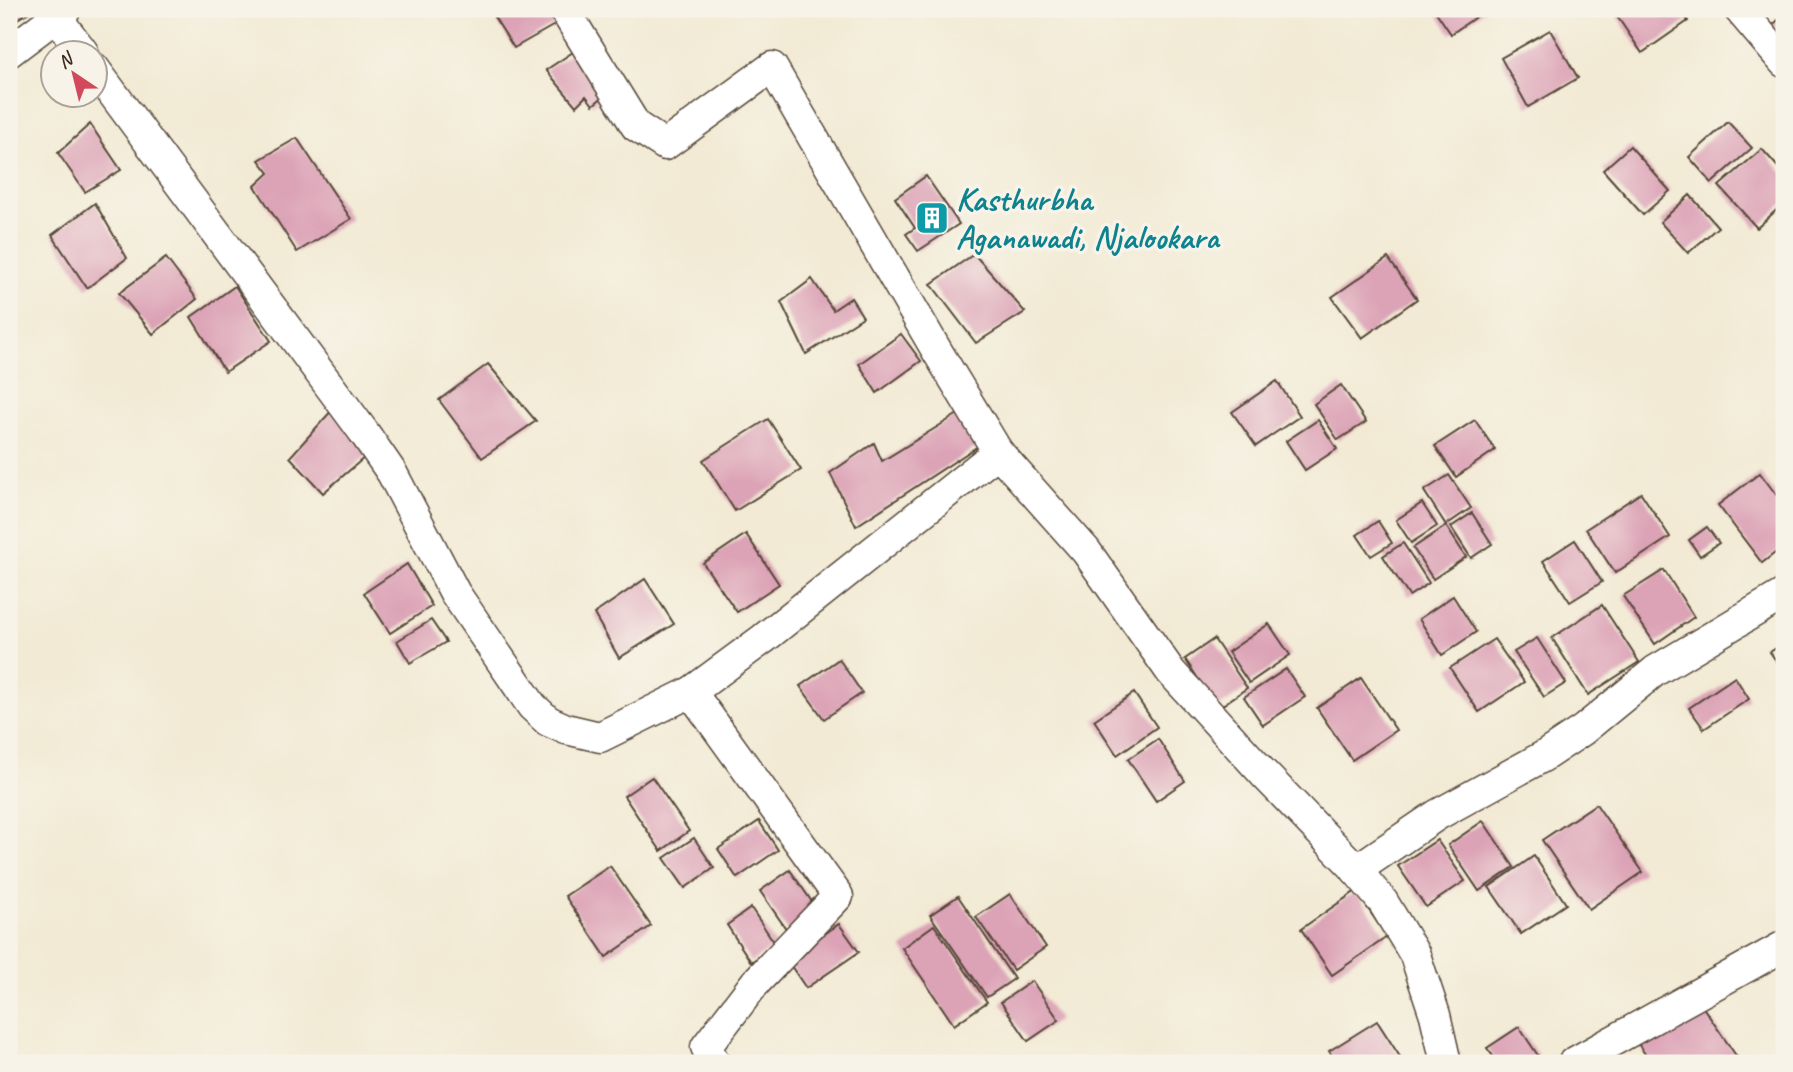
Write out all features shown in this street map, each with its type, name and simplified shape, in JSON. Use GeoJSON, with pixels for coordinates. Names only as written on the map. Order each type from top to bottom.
{"type":"FeatureCollection","features":[{"type":"Feature","properties":{"kind":"street"},"geometry":{"type":"LineString","coordinates":[[564,9],[636,126],[665,145],[772,67],[998,452],[1086,551],[1171,672],[1383,902],[1415,954],[1435,1015],[1446,1063]]}},
{"type":"Feature","properties":{"kind":"street"},"geometry":{"type":"LineString","coordinates":[[1739,9],[1784,62]]}},
{"type":"Feature","properties":{"kind":"street"},"geometry":{"type":"LineString","coordinates":[[9,52],[57,11],[74,38]]}},
{"type":"Feature","properties":{"kind":"street"},"geometry":{"type":"LineString","coordinates":[[108,87],[378,452],[392,473],[455,593],[532,706],[548,721],[566,729],[600,737],[691,692],[763,639],[998,452]]}},
{"type":"Feature","properties":{"kind":"street"},"geometry":{"type":"LineString","coordinates":[[1356,870],[1437,815],[1553,750],[1583,730],[1655,671],[1784,594]]}},
{"type":"Feature","properties":{"kind":"street"},"geometry":{"type":"LineString","coordinates":[[691,692],[838,896],[755,984],[706,1047],[715,1063]]}},
{"type":"Feature","properties":{"kind":"street"},"geometry":{"type":"LineString","coordinates":[[1573,1063],[1784,946]]}},
{"type":"Feature","properties":{"kind":"building"},"geometry":{"type":"Polygon","coordinates":[[[9,9],[34,9],[9,24],[9,9]]]}},
{"type":"Feature","properties":{"kind":"building"},"geometry":{"type":"Polygon","coordinates":[[[496,9],[558,9],[565,19],[514,48],[491,12],[496,9]]]}},
{"type":"Feature","properties":{"kind":"building"},"geometry":{"type":"Polygon","coordinates":[[[1434,9],[1487,9],[1451,34],[1434,9]]]}},
{"type":"Feature","properties":{"kind":"building"},"geometry":{"type":"Polygon","coordinates":[[[1612,9],[1680,9],[1688,21],[1642,53],[1612,9]]]}},
{"type":"Feature","properties":{"kind":"building"},"geometry":{"type":"Polygon","coordinates":[[[1784,15],[1784,49],[1767,30],[1784,15]]]}},
{"type":"Feature","properties":{"kind":"building"},"geometry":{"type":"Polygon","coordinates":[[[1550,30],[1578,78],[1528,107],[1501,58],[1550,30]]]}},
{"type":"Feature","properties":{"kind":"building"},"geometry":{"type":"Polygon","coordinates":[[[579,48],[610,91],[593,105],[586,96],[576,106],[546,70],[579,48]]]}},
{"type":"Feature","properties":{"kind":"building"},"geometry":{"type":"Polygon","coordinates":[[[1728,122],[1752,148],[1712,183],[1689,157],[1728,122]]]}},
{"type":"Feature","properties":{"kind":"building"},"geometry":{"type":"Polygon","coordinates":[[[90,124],[121,170],[85,192],[58,153],[90,124]]]}},
{"type":"Feature","properties":{"kind":"building"},"geometry":{"type":"Polygon","coordinates":[[[297,138],[351,219],[297,252],[255,186],[269,173],[259,160],[297,138]]]}},
{"type":"Feature","properties":{"kind":"building"},"geometry":{"type":"Polygon","coordinates":[[[1630,146],[1670,191],[1643,215],[1603,170],[1630,146]]]}},
{"type":"Feature","properties":{"kind":"building"},"geometry":{"type":"Polygon","coordinates":[[[1762,149],[1784,174],[1784,203],[1757,228],[1719,186],[1762,149]]]}},
{"type":"Feature","properties":{"kind":"building","name":"Kasthurbha Aganawadi, Njalookara"},"geometry":{"type":"Polygon","coordinates":[[[926,176],[959,224],[918,251],[906,234],[915,228],[895,198],[926,176]]]}},
{"type":"Feature","properties":{"kind":"building"},"geometry":{"type":"Polygon","coordinates":[[[1690,195],[1718,227],[1688,253],[1660,222],[1690,195]]]}},
{"type":"Feature","properties":{"kind":"building"},"geometry":{"type":"Polygon","coordinates":[[[95,203],[127,258],[87,288],[52,235],[95,203]]]}},
{"type":"Feature","properties":{"kind":"building"},"geometry":{"type":"Polygon","coordinates":[[[974,254],[1025,312],[976,343],[931,284],[974,254]]]}},
{"type":"Feature","properties":{"kind":"building"},"geometry":{"type":"Polygon","coordinates":[[[166,258],[197,299],[153,334],[119,293],[166,258]]]}},
{"type":"Feature","properties":{"kind":"building"},"geometry":{"type":"Polygon","coordinates":[[[1388,258],[1417,299],[1362,338],[1332,297],[1388,258]]]}},
{"type":"Feature","properties":{"kind":"building"},"geometry":{"type":"Polygon","coordinates":[[[812,279],[833,310],[851,298],[863,317],[806,354],[781,302],[812,279]]]}},
{"type":"Feature","properties":{"kind":"building"},"geometry":{"type":"Polygon","coordinates":[[[235,286],[271,341],[225,372],[191,317],[235,286]]]}},
{"type":"Feature","properties":{"kind":"building"},"geometry":{"type":"Polygon","coordinates":[[[901,334],[921,361],[877,393],[859,364],[901,334]]]}},
{"type":"Feature","properties":{"kind":"building"},"geometry":{"type":"Polygon","coordinates":[[[488,364],[536,421],[482,458],[439,400],[488,364]]]}},
{"type":"Feature","properties":{"kind":"building"},"geometry":{"type":"Polygon","coordinates":[[[1277,381],[1300,416],[1256,446],[1232,412],[1277,381]]]}},
{"type":"Feature","properties":{"kind":"building"},"geometry":{"type":"Polygon","coordinates":[[[1341,385],[1366,422],[1338,440],[1314,404],[1341,385]]]}},
{"type":"Feature","properties":{"kind":"building"},"geometry":{"type":"Polygon","coordinates":[[[333,409],[372,451],[323,493],[290,457],[333,409]]]}},
{"type":"Feature","properties":{"kind":"building"},"geometry":{"type":"Polygon","coordinates":[[[958,414],[978,446],[856,526],[830,473],[874,443],[882,461],[958,414]]]}},
{"type":"Feature","properties":{"kind":"building"},"geometry":{"type":"Polygon","coordinates":[[[768,419],[801,470],[735,511],[703,460],[768,419]]]}},
{"type":"Feature","properties":{"kind":"building"},"geometry":{"type":"Polygon","coordinates":[[[1318,420],[1337,449],[1305,470],[1286,441],[1318,420]]]}},
{"type":"Feature","properties":{"kind":"building"},"geometry":{"type":"Polygon","coordinates":[[[1475,420],[1495,450],[1456,477],[1435,446],[1475,420]]]}},
{"type":"Feature","properties":{"kind":"building"},"geometry":{"type":"Polygon","coordinates":[[[1760,473],[1784,505],[1784,546],[1762,563],[1718,505],[1760,473]]]}},
{"type":"Feature","properties":{"kind":"building"},"geometry":{"type":"Polygon","coordinates":[[[1449,475],[1471,508],[1446,525],[1424,491],[1449,475]]]}},
{"type":"Feature","properties":{"kind":"building"},"geometry":{"type":"Polygon","coordinates":[[[1641,493],[1670,537],[1615,573],[1586,529],[1641,493]]]}},
{"type":"Feature","properties":{"kind":"building"},"geometry":{"type":"Polygon","coordinates":[[[1422,503],[1437,526],[1411,543],[1396,520],[1422,503]]]}},
{"type":"Feature","properties":{"kind":"building"},"geometry":{"type":"Polygon","coordinates":[[[1472,513],[1492,544],[1471,558],[1451,527],[1472,513]]]}},
{"type":"Feature","properties":{"kind":"building"},"geometry":{"type":"Polygon","coordinates":[[[1378,521],[1392,543],[1371,556],[1357,535],[1378,521]]]}},
{"type":"Feature","properties":{"kind":"building"},"geometry":{"type":"Polygon","coordinates":[[[1446,526],[1466,557],[1433,579],[1413,548],[1446,526]]]}},
{"type":"Feature","properties":{"kind":"building"},"geometry":{"type":"Polygon","coordinates":[[[1707,527],[1719,543],[1700,556],[1689,540],[1707,527]]]}},
{"type":"Feature","properties":{"kind":"building"},"geometry":{"type":"Polygon","coordinates":[[[746,534],[779,584],[737,612],[703,563],[746,534]]]}},
{"type":"Feature","properties":{"kind":"building"},"geometry":{"type":"Polygon","coordinates":[[[1575,540],[1602,582],[1570,602],[1543,561],[1575,540]]]}},
{"type":"Feature","properties":{"kind":"building"},"geometry":{"type":"Polygon","coordinates":[[[1403,543],[1429,583],[1409,596],[1383,556],[1403,543]]]}},
{"type":"Feature","properties":{"kind":"building"},"geometry":{"type":"Polygon","coordinates":[[[407,564],[432,606],[390,633],[364,593],[407,564]]]}},
{"type":"Feature","properties":{"kind":"building"},"geometry":{"type":"Polygon","coordinates":[[[1664,570],[1694,617],[1655,644],[1623,596],[1664,570]]]}},
{"type":"Feature","properties":{"kind":"building"},"geometry":{"type":"Polygon","coordinates":[[[645,579],[674,624],[619,658],[594,614],[645,579]]]}},
{"type":"Feature","properties":{"kind":"building"},"geometry":{"type":"Polygon","coordinates":[[[1453,596],[1476,632],[1442,655],[1419,619],[1453,596]]]}},
{"type":"Feature","properties":{"kind":"building"},"geometry":{"type":"Polygon","coordinates":[[[1602,605],[1639,662],[1588,695],[1552,638],[1602,605]]]}},
{"type":"Feature","properties":{"kind":"building"},"geometry":{"type":"Polygon","coordinates":[[[431,620],[446,642],[410,663],[397,641],[431,620]]]}},
{"type":"Feature","properties":{"kind":"building"},"geometry":{"type":"Polygon","coordinates":[[[1269,624],[1290,655],[1249,683],[1228,652],[1269,624]]]}},
{"type":"Feature","properties":{"kind":"building"},"geometry":{"type":"Polygon","coordinates":[[[1537,638],[1566,683],[1544,697],[1514,652],[1537,638]]]}},
{"type":"Feature","properties":{"kind":"building"},"geometry":{"type":"Polygon","coordinates":[[[1214,639],[1247,688],[1218,708],[1185,659],[1214,639]]]}},
{"type":"Feature","properties":{"kind":"building"},"geometry":{"type":"Polygon","coordinates":[[[1494,639],[1524,682],[1479,712],[1450,668],[1494,639]]]}},
{"type":"Feature","properties":{"kind":"building"},"geometry":{"type":"Polygon","coordinates":[[[1784,643],[1784,672],[1770,652],[1784,643]]]}},
{"type":"Feature","properties":{"kind":"building"},"geometry":{"type":"Polygon","coordinates":[[[839,659],[862,693],[824,719],[800,686],[839,659]]]}},
{"type":"Feature","properties":{"kind":"building"},"geometry":{"type":"Polygon","coordinates":[[[1286,669],[1305,697],[1263,725],[1244,697],[1286,669]]]}},
{"type":"Feature","properties":{"kind":"building"},"geometry":{"type":"Polygon","coordinates":[[[1735,677],[1749,699],[1704,729],[1689,708],[1735,677]]]}},
{"type":"Feature","properties":{"kind":"building"},"geometry":{"type":"Polygon","coordinates":[[[1361,678],[1396,730],[1352,760],[1317,708],[1361,678]]]}},
{"type":"Feature","properties":{"kind":"building"},"geometry":{"type":"Polygon","coordinates":[[[1134,693],[1157,727],[1117,755],[1094,720],[1134,693]]]}},
{"type":"Feature","properties":{"kind":"building"},"geometry":{"type":"Polygon","coordinates":[[[1158,739],[1185,781],[1156,801],[1128,759],[1158,739]]]}},
{"type":"Feature","properties":{"kind":"building"},"geometry":{"type":"Polygon","coordinates":[[[652,777],[689,831],[661,851],[624,796],[652,777]]]}},
{"type":"Feature","properties":{"kind":"building"},"geometry":{"type":"Polygon","coordinates":[[[1596,804],[1643,872],[1589,909],[1542,840],[1596,804]]]}},
{"type":"Feature","properties":{"kind":"building"},"geometry":{"type":"Polygon","coordinates":[[[759,821],[778,850],[737,878],[718,849],[759,821]]]}},
{"type":"Feature","properties":{"kind":"building"},"geometry":{"type":"Polygon","coordinates":[[[1483,821],[1514,867],[1479,891],[1448,845],[1483,821]]]}},
{"type":"Feature","properties":{"kind":"building"},"geometry":{"type":"Polygon","coordinates":[[[694,838],[714,868],[685,888],[664,858],[694,838]]]}},
{"type":"Feature","properties":{"kind":"building"},"geometry":{"type":"Polygon","coordinates":[[[1437,840],[1465,881],[1426,907],[1398,866],[1437,840]]]}},
{"type":"Feature","properties":{"kind":"building"},"geometry":{"type":"Polygon","coordinates":[[[1534,856],[1566,904],[1521,934],[1489,887],[1534,856]]]}},
{"type":"Feature","properties":{"kind":"building"},"geometry":{"type":"Polygon","coordinates":[[[610,866],[651,926],[606,957],[565,896],[610,866]]]}},
{"type":"Feature","properties":{"kind":"building"},"geometry":{"type":"Polygon","coordinates":[[[790,870],[819,912],[789,933],[760,891],[790,870]]]}},
{"type":"Feature","properties":{"kind":"building"},"geometry":{"type":"Polygon","coordinates":[[[1356,891],[1387,937],[1332,975],[1301,929],[1356,891]]]}},
{"type":"Feature","properties":{"kind":"building"},"geometry":{"type":"Polygon","coordinates":[[[1010,894],[1046,947],[1013,970],[976,917],[1010,894]]]}},
{"type":"Feature","properties":{"kind":"building"},"geometry":{"type":"Polygon","coordinates":[[[958,896],[1014,979],[987,997],[930,915],[958,896]]]}},
{"type":"Feature","properties":{"kind":"building"},"geometry":{"type":"Polygon","coordinates":[[[751,908],[776,945],[751,962],[727,925],[751,908]]]}},
{"type":"Feature","properties":{"kind":"building"},"geometry":{"type":"Polygon","coordinates":[[[839,924],[859,952],[806,988],[787,960],[839,924]]]}},
{"type":"Feature","properties":{"kind":"building"},"geometry":{"type":"Polygon","coordinates":[[[934,925],[987,1002],[954,1025],[902,948],[934,925]]]}},
{"type":"Feature","properties":{"kind":"building"},"geometry":{"type":"Polygon","coordinates":[[[1032,981],[1059,1020],[1028,1041],[1001,1002],[1032,981]]]}},
{"type":"Feature","properties":{"kind":"building"},"geometry":{"type":"Polygon","coordinates":[[[1698,1000],[1741,1063],[1651,1063],[1637,1042],[1698,1000]]]}},
{"type":"Feature","properties":{"kind":"building"},"geometry":{"type":"Polygon","coordinates":[[[1377,1021],[1404,1063],[1337,1063],[1329,1051],[1377,1021]]]}},
{"type":"Feature","properties":{"kind":"building"},"geometry":{"type":"Polygon","coordinates":[[[1519,1027],[1543,1063],[1498,1063],[1487,1048],[1519,1027]]]}},
{"type":"Feature","properties":{"kind":"place","name":"Kasthurbha Aganawadi, Njalookara"},"geometry":{"type":"Point","coordinates":[932,218]}}]}
